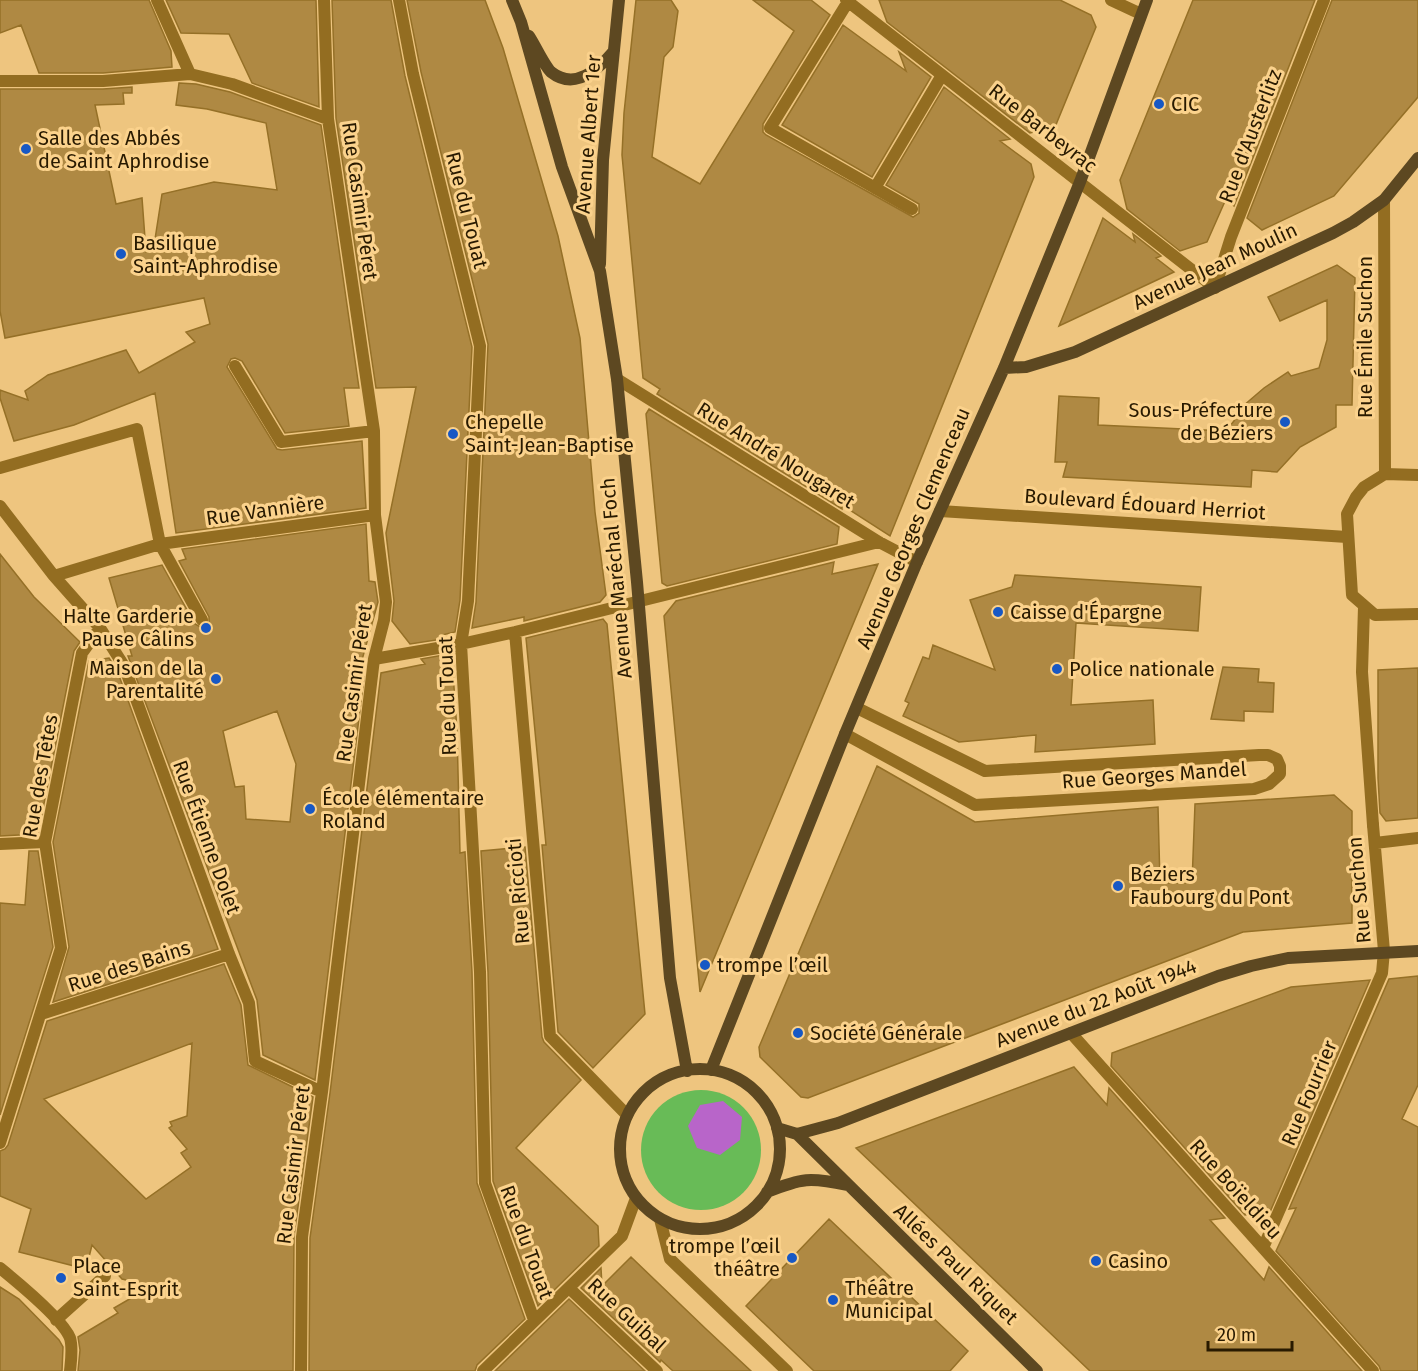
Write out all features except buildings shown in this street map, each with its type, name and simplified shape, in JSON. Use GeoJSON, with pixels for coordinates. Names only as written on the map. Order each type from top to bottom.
{"type":"FeatureCollection","features":[{"type":"Feature","properties":{"kind":"main road","name":"Avenue Maréchal Foch"},"geometry":{"type":"LineString","coordinates":[[512,0],[521,22],[562,167],[600,271],[617,379],[670,978],[687,1071]]}},
{"type":"Feature","properties":{"kind":"main road","name":"Avenue Albert 1er"},"geometry":{"type":"LineString","coordinates":[[600,271],[603,160],[619,0]]}},
{"type":"Feature","properties":{"kind":"main road","name":"Avenue Georges Clemenceau"},"geometry":{"type":"LineString","coordinates":[[711,1070],[845,734],[917,562],[1004,368],[1080,182],[1147,0]]}},
{"type":"Feature","properties":{"kind":"main road","name":"Avenue Maréchal Foch"},"geometry":{"type":"LineString","coordinates":[[521,22],[550,71],[569,81],[584,78],[614,51]]}},
{"type":"Feature","properties":{"kind":"main road","name":"Avenue Jean Moulin"},"geometry":{"type":"LineString","coordinates":[[1004,368],[1026,367],[1075,352],[1333,233],[1384,200],[1418,158]]}},
{"type":"Feature","properties":{"kind":"main road","name":"Avenue du 22 Août 1944"},"geometry":{"type":"LineString","coordinates":[[797,1134],[838,1123],[1218,976],[1251,966],[1288,958],[1384,951],[1418,951]]}},
{"type":"Feature","properties":{"kind":"main road"},"geometry":{"type":"LineString","coordinates":[[711,1070],[733,1077],[753,1089],[768,1107],[777,1128],[780,1150],[777,1172],[767,1192],[751,1210],[731,1224],[707,1229],[683,1228],[660,1219],[636,1198],[625,1179],[620,1158],[621,1136],[627,1115],[651,1086],[668,1076],[687,1071],[711,1070]]}},
{"type":"Feature","properties":{"kind":"main road"},"geometry":{"type":"LineString","coordinates":[[777,1128],[797,1134]]}},
{"type":"Feature","properties":{"kind":"main road","name":"Allées Paul Riquet"},"geometry":{"type":"LineString","coordinates":[[797,1134],[1037,1371]]}},
{"type":"Feature","properties":{"kind":"main road"},"geometry":{"type":"LineString","coordinates":[[767,1192],[794,1181],[818,1179],[848,1185]]}},
{"type":"Feature","properties":{"kind":"street"},"geometry":{"type":"LineString","coordinates":[[157,0],[190,74]]}},
{"type":"Feature","properties":{"kind":"street","name":"Rue Casimir Péret"},"geometry":{"type":"LineString","coordinates":[[301,1371],[302,1237],[322,1092],[374,659],[386,602],[375,515],[374,431],[328,119],[324,0]]}},
{"type":"Feature","properties":{"kind":"street","name":"Rue du Touat"},"geometry":{"type":"LineString","coordinates":[[399,0],[413,74],[480,346],[468,601],[461,644],[480,972],[485,1183],[534,1320]]}},
{"type":"Feature","properties":{"kind":"street"},"geometry":{"type":"LineString","coordinates":[[1111,0],[1141,14]]}},
{"type":"Feature","properties":{"kind":"street","name":"Rue d'Austerlitz"},"geometry":{"type":"LineString","coordinates":[[1215,288],[1231,237],[1324,0]]}},
{"type":"Feature","properties":{"kind":"street"},"geometry":{"type":"LineString","coordinates":[[848,1],[770,128],[912,208]]}},
{"type":"Feature","properties":{"kind":"street","name":"Rue Barbeyrac"},"geometry":{"type":"LineString","coordinates":[[848,1],[1215,288]]}},
{"type":"Feature","properties":{"kind":"street"},"geometry":{"type":"LineString","coordinates":[[0,81],[103,81],[190,74],[232,84],[328,119]]}},
{"type":"Feature","properties":{"kind":"street"},"geometry":{"type":"LineString","coordinates":[[875,188],[942,75]]}},
{"type":"Feature","properties":{"kind":"street","name":"Rue Émile Suchon"},"geometry":{"type":"LineString","coordinates":[[1384,200],[1385,474]]}},
{"type":"Feature","properties":{"kind":"street"},"geometry":{"type":"LineString","coordinates":[[235,366],[281,442],[374,431]]}},
{"type":"Feature","properties":{"kind":"street","name":"Rue André Nougaret"},"geometry":{"type":"LineString","coordinates":[[617,379],[879,542],[917,562]]}},
{"type":"Feature","properties":{"kind":"street"},"geometry":{"type":"LineString","coordinates":[[0,468],[137,429],[160,544],[202,620]]}},
{"type":"Feature","properties":{"kind":"street"},"geometry":{"type":"LineString","coordinates":[[1418,475],[1385,474],[1364,487],[1347,514],[1352,595],[1375,615],[1418,614]]}},
{"type":"Feature","properties":{"kind":"street","name":"Rue Étienne Dolet"},"geometry":{"type":"LineString","coordinates":[[0,506],[54,576],[100,628],[124,666],[249,1003],[255,1061],[322,1092]]}},
{"type":"Feature","properties":{"kind":"street","name":"Boulevard Édouard Herriot"},"geometry":{"type":"LineString","coordinates":[[940,511],[1347,537]]}},
{"type":"Feature","properties":{"kind":"street","name":"Rue Vannière"},"geometry":{"type":"LineString","coordinates":[[54,576],[160,544],[375,515]]}},
{"type":"Feature","properties":{"kind":"street"},"geometry":{"type":"LineString","coordinates":[[374,659],[515,632],[879,542]]}},
{"type":"Feature","properties":{"kind":"street","name":"Rue Suchon"},"geometry":{"type":"LineString","coordinates":[[1364,607],[1362,672],[1384,951]]}},
{"type":"Feature","properties":{"kind":"street","name":"Rue des Têtes"},"geometry":{"type":"LineString","coordinates":[[0,1143],[61,948],[45,842],[82,653],[100,628]]}},
{"type":"Feature","properties":{"kind":"street","name":"Rue Riccioti"},"geometry":{"type":"LineString","coordinates":[[515,632],[550,1036],[627,1115]]}},
{"type":"Feature","properties":{"kind":"street","name":"Rue Georges Mandel"},"geometry":{"type":"LineString","coordinates":[[845,734],[975,805],[1254,789],[1269,784],[1280,774],[1277,759],[1268,755],[984,771],[857,708]]}},
{"type":"Feature","properties":{"kind":"street"},"geometry":{"type":"LineString","coordinates":[[1375,843],[1418,838]]}},
{"type":"Feature","properties":{"kind":"street"},"geometry":{"type":"LineString","coordinates":[[0,844],[45,842]]}},
{"type":"Feature","properties":{"kind":"street","name":"Rue Fourrier"},"geometry":{"type":"LineString","coordinates":[[1263,1248],[1382,973],[1384,951]]}},
{"type":"Feature","properties":{"kind":"street","name":"Rue des Bains"},"geometry":{"type":"LineString","coordinates":[[41,1014],[229,954]]}},
{"type":"Feature","properties":{"kind":"street","name":"Rue Boïeldieu"},"geometry":{"type":"LineString","coordinates":[[1071,1033],[1373,1371]]}},
{"type":"Feature","properties":{"kind":"street"},"geometry":{"type":"LineString","coordinates":[[483,1371],[622,1236],[636,1198]]}},
{"type":"Feature","properties":{"kind":"street"},"geometry":{"type":"LineString","coordinates":[[660,1219],[670,1259],[787,1371]]}},
{"type":"Feature","properties":{"kind":"street"},"geometry":{"type":"LineString","coordinates":[[0,1268],[56,1320],[70,1338],[72,1352],[70,1371]]}},
{"type":"Feature","properties":{"kind":"street"},"geometry":{"type":"LineString","coordinates":[[56,1320],[105,1276]]}},
{"type":"Feature","properties":{"kind":"street","name":"Rue Guibal"},"geometry":{"type":"LineString","coordinates":[[569,1288],[657,1371]]}},
{"type":"Feature","properties":{"kind":"green space"},"geometry":{"type":"Polygon","coordinates":[[[701,1090],[724,1095],[743,1108],[756,1127],[761,1150],[756,1173],[743,1192],[724,1205],[701,1210],[678,1205],[659,1192],[646,1173],[641,1150],[646,1127],[659,1108],[678,1095],[701,1090]]]}},
{"type":"Feature","properties":{"kind":"shaded area"},"geometry":{"type":"Polygon","coordinates":[[[723,1101],[742,1117],[740,1140],[720,1155],[697,1148],[688,1126],[700,1105],[723,1101]]]}},
{"type":"Feature","properties":{"kind":"place","name":"CIC"},"geometry":{"type":"Point","coordinates":[1159,104]}},
{"type":"Feature","properties":{"kind":"place","name":"Salle des Abbés de Saint Aphrodise"},"geometry":{"type":"Point","coordinates":[26,149]}},
{"type":"Feature","properties":{"kind":"place","name":"Basilique Saint-Aphrodise"},"geometry":{"type":"Point","coordinates":[121,254]}},
{"type":"Feature","properties":{"kind":"place","name":"Sous-Préfecture de Béziers"},"geometry":{"type":"Point","coordinates":[1285,422]}},
{"type":"Feature","properties":{"kind":"place","name":"Chepelle Saint-Jean-Baptise"},"geometry":{"type":"Point","coordinates":[453,434]}},
{"type":"Feature","properties":{"kind":"place","name":"Caisse d'Épargne"},"geometry":{"type":"Point","coordinates":[998,612]}},
{"type":"Feature","properties":{"kind":"place","name":"Halte Garderie Pause Câlins"},"geometry":{"type":"Point","coordinates":[206,628]}},
{"type":"Feature","properties":{"kind":"place","name":"Police nationale"},"geometry":{"type":"Point","coordinates":[1057,669]}},
{"type":"Feature","properties":{"kind":"place","name":"Maison de la Parentalité"},"geometry":{"type":"Point","coordinates":[216,679]}},
{"type":"Feature","properties":{"kind":"place","name":"École élémentaire Roland"},"geometry":{"type":"Point","coordinates":[310,809]}},
{"type":"Feature","properties":{"kind":"place","name":"Béziers Faubourg du Pont"},"geometry":{"type":"Point","coordinates":[1118,886]}},
{"type":"Feature","properties":{"kind":"place","name":"trompe l’œil"},"geometry":{"type":"Point","coordinates":[705,965]}},
{"type":"Feature","properties":{"kind":"place","name":"Société Générale"},"geometry":{"type":"Point","coordinates":[798,1033]}},
{"type":"Feature","properties":{"kind":"place","name":"trompe l’œil théâtre"},"geometry":{"type":"Point","coordinates":[792,1258]}},
{"type":"Feature","properties":{"kind":"place","name":"Casino"},"geometry":{"type":"Point","coordinates":[1096,1261]}},
{"type":"Feature","properties":{"kind":"place","name":"Place Saint-Esprit"},"geometry":{"type":"Point","coordinates":[61,1278]}},
{"type":"Feature","properties":{"kind":"place","name":"Théâtre Municipal"},"geometry":{"type":"Point","coordinates":[833,1300]}}]}
